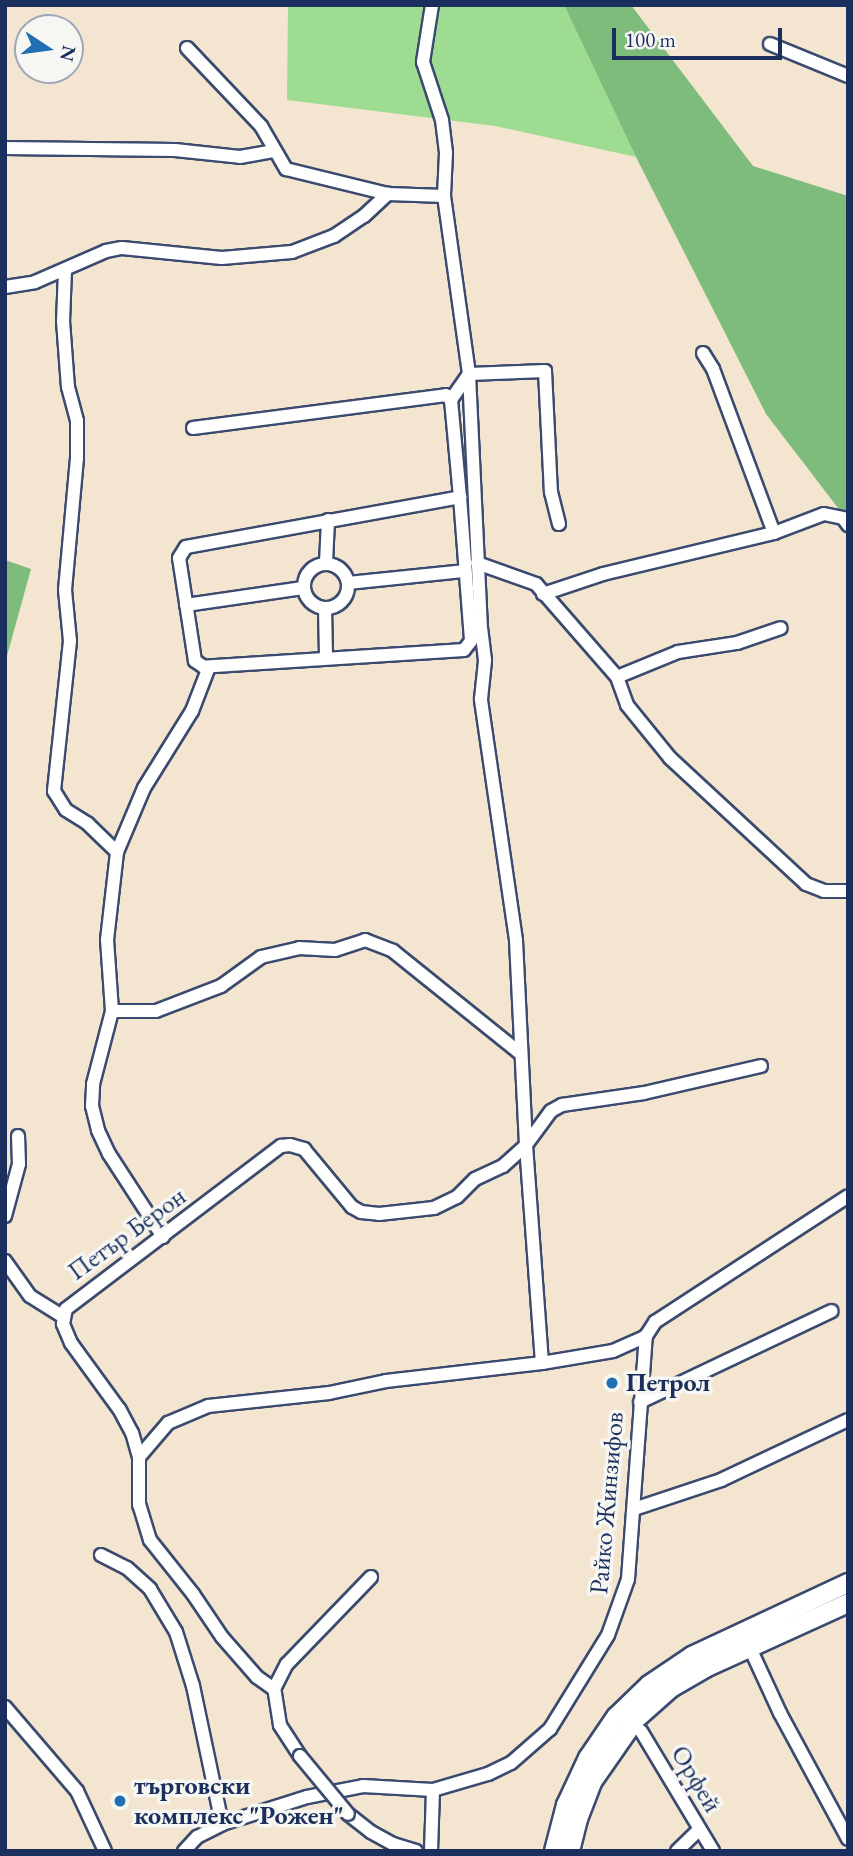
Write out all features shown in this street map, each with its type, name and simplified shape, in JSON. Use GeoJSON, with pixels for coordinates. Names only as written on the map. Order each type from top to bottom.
{"type":"FeatureCollection","features":[{"type":"Feature","properties":{"kind":"main road"},"geometry":{"type":"LineString","coordinates":[[554,1851],[566,1805],[587,1758],[616,1717],[649,1685],[692,1656],[848,1583]]}},
{"type":"Feature","properties":{"kind":"main road"},"geometry":{"type":"LineString","coordinates":[[570,1851],[592,1782],[636,1719],[671,1688],[705,1668],[848,1604]]}},
{"type":"Feature","properties":{"kind":"street"},"geometry":{"type":"LineString","coordinates":[[432,5],[423,62],[442,120],[446,153],[444,196],[469,374],[477,563],[485,660],[481,699],[516,940],[526,1145],[542,1363]]}},
{"type":"Feature","properties":{"kind":"street"},"geometry":{"type":"LineString","coordinates":[[770,44],[848,76]]}},
{"type":"Feature","properties":{"kind":"street"},"geometry":{"type":"LineString","coordinates":[[187,48],[261,126],[286,169],[388,194],[444,196]]}},
{"type":"Feature","properties":{"kind":"street"},"geometry":{"type":"LineString","coordinates":[[5,148],[175,150],[240,157],[274,151]]}},
{"type":"Feature","properties":{"kind":"street"},"geometry":{"type":"LineString","coordinates":[[5,286],[35,282],[106,251],[122,248],[222,258],[292,252],[334,236],[364,216],[388,194]]}},
{"type":"Feature","properties":{"kind":"street"},"geometry":{"type":"LineString","coordinates":[[65,270],[64,335],[68,387],[77,421],[77,458],[65,590],[71,641],[54,791],[66,810],[88,824],[117,852]]}},
{"type":"Feature","properties":{"kind":"street"},"geometry":{"type":"LineString","coordinates":[[703,353],[722,392],[774,533]]}},
{"type":"Feature","properties":{"kind":"street"},"geometry":{"type":"LineString","coordinates":[[469,374],[545,371],[551,492],[559,524]]}},
{"type":"Feature","properties":{"kind":"street"},"geometry":{"type":"LineString","coordinates":[[460,497],[186,547],[179,558],[195,661],[208,667],[326,657],[464,650],[471,640],[460,497],[451,400],[469,374]]}},
{"type":"Feature","properties":{"kind":"street"},"geometry":{"type":"LineString","coordinates":[[193,428],[440,394],[451,400]]}},
{"type":"Feature","properties":{"kind":"street"},"geometry":{"type":"LineString","coordinates":[[543,594],[603,574],[774,533],[824,514],[843,518],[848,525]]}},
{"type":"Feature","properties":{"kind":"street"},"geometry":{"type":"LineString","coordinates":[[326,563],[328,520]]}},
{"type":"Feature","properties":{"kind":"street"},"geometry":{"type":"LineString","coordinates":[[303,588],[309,570],[326,563],[338,567],[348,583]]}},
{"type":"Feature","properties":{"kind":"street"},"geometry":{"type":"LineString","coordinates":[[477,563],[536,584],[617,677],[628,705],[670,758],[806,884],[824,891],[848,891]]}},
{"type":"Feature","properties":{"kind":"street"},"geometry":{"type":"LineString","coordinates":[[348,583],[465,571]]}},
{"type":"Feature","properties":{"kind":"street"},"geometry":{"type":"LineString","coordinates":[[303,588],[313,604],[325,608],[342,601],[348,583]]}},
{"type":"Feature","properties":{"kind":"street"},"geometry":{"type":"LineString","coordinates":[[186,606],[303,588]]}},
{"type":"Feature","properties":{"kind":"street"},"geometry":{"type":"LineString","coordinates":[[325,608],[326,657]]}},
{"type":"Feature","properties":{"kind":"street"},"geometry":{"type":"LineString","coordinates":[[617,677],[678,652],[737,643],[781,628]]}},
{"type":"Feature","properties":{"kind":"street"},"geometry":{"type":"LineString","coordinates":[[163,1237],[109,1154],[92,1106],[93,1084],[112,1010],[107,940],[117,852],[144,788],[192,711],[208,667]]}},
{"type":"Feature","properties":{"kind":"street"},"geometry":{"type":"LineString","coordinates":[[112,1010],[156,1011],[221,986],[261,957],[299,948],[335,950],[365,940],[393,951],[521,1054]]}},
{"type":"Feature","properties":{"kind":"street","name":"Петър Берон"},"geometry":{"type":"LineString","coordinates":[[274,1689],[257,1677],[222,1637],[193,1594],[150,1540],[139,1504],[139,1457],[119,1409],[71,1343],[63,1317],[71,1302],[163,1237],[281,1146],[290,1145],[304,1149],[352,1207],[361,1212],[379,1214],[446,1204],[475,1179],[503,1166],[526,1145],[551,1111],[562,1105],[644,1093],[761,1066]]}},
{"type":"Feature","properties":{"kind":"street"},"geometry":{"type":"LineString","coordinates":[[5,1216],[19,1164],[18,1136]]}},
{"type":"Feature","properties":{"kind":"street"},"geometry":{"type":"LineString","coordinates":[[139,1457],[168,1423],[208,1406],[329,1393],[386,1381],[542,1363],[613,1350],[648,1332],[655,1322],[848,1196]]}},
{"type":"Feature","properties":{"kind":"street"},"geometry":{"type":"LineString","coordinates":[[5,1261],[30,1296],[63,1317]]}},
{"type":"Feature","properties":{"kind":"street"},"geometry":{"type":"LineString","coordinates":[[640,1402],[832,1311]]}},
{"type":"Feature","properties":{"kind":"street","name":"Райко Жинзифов"},"geometry":{"type":"LineString","coordinates":[[184,1851],[197,1837],[222,1825],[307,1797],[350,1787],[433,1790],[488,1774],[511,1763],[550,1729],[608,1635],[621,1607],[628,1579],[640,1402],[648,1332]]}},
{"type":"Feature","properties":{"kind":"street"},"geometry":{"type":"LineString","coordinates":[[634,1509],[721,1480],[848,1420]]}},
{"type":"Feature","properties":{"kind":"street"},"geometry":{"type":"LineString","coordinates":[[101,1555],[127,1568],[150,1589],[176,1632],[192,1686],[222,1825]]}},
{"type":"Feature","properties":{"kind":"street"},"geometry":{"type":"LineString","coordinates":[[371,1577],[287,1664],[274,1689],[275,1711],[280,1725],[300,1756],[348,1814],[393,1844],[416,1851]]}},
{"type":"Feature","properties":{"kind":"street"},"geometry":{"type":"LineString","coordinates":[[750,1648],[780,1713],[848,1839]]}},
{"type":"Feature","properties":{"kind":"street"},"geometry":{"type":"LineString","coordinates":[[5,1707],[77,1791],[104,1851]]}},
{"type":"Feature","properties":{"kind":"street","name":"Орфей"},"geometry":{"type":"LineString","coordinates":[[641,1731],[713,1851]]}},
{"type":"Feature","properties":{"kind":"street"},"geometry":{"type":"LineString","coordinates":[[431,1851],[433,1790]]}},
{"type":"Feature","properties":{"kind":"street"},"geometry":{"type":"LineString","coordinates":[[677,1851],[699,1830]]}},
{"type":"Feature","properties":{"kind":"green space"},"geometry":{"type":"Polygon","coordinates":[[[288,5],[564,5],[636,157],[495,126],[287,100],[288,5]]]}},
{"type":"Feature","properties":{"kind":"green space"},"geometry":{"type":"Polygon","coordinates":[[[564,5],[631,5],[753,166],[848,196],[848,521],[766,414],[636,157],[564,5]]]}},
{"type":"Feature","properties":{"kind":"green space"},"geometry":{"type":"Polygon","coordinates":[[[5,560],[31,569],[5,663],[5,560]]]}},
{"type":"Feature","properties":{"kind":"place","name":"Петрол"},"geometry":{"type":"Point","coordinates":[612,1383]}},
{"type":"Feature","properties":{"kind":"place","name":"търговски комплекс \"Рожен\""},"geometry":{"type":"Point","coordinates":[120,1801]}}]}
